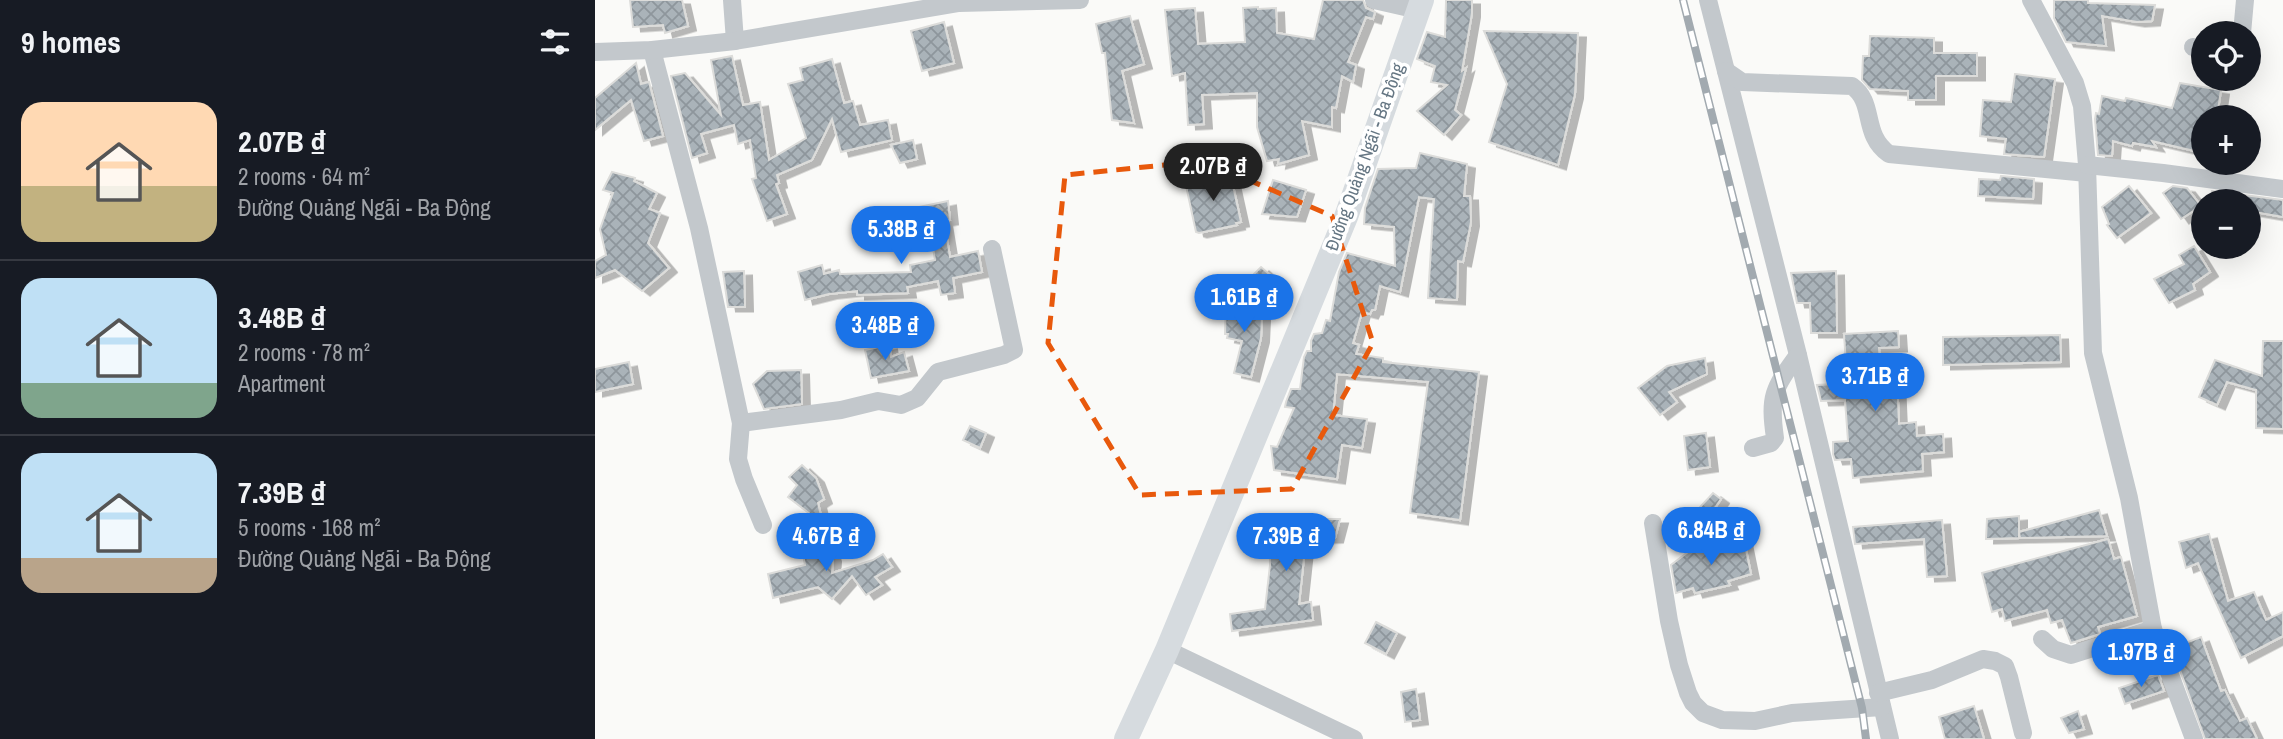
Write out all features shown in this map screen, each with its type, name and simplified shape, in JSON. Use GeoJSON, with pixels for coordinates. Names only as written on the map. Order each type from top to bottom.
{"type":"FeatureCollection","features":[{"type":"Feature","properties":{"kind":"main road","name":"Đường Quảng Ngãi - Ba Động"},"geometry":{"type":"LineString","coordinates":[[1126,739],[1167,650],[1346,217],[1420,5]]}},
{"type":"Feature","properties":{"kind":"street"},"geometry":{"type":"LineString","coordinates":[[732,0],[735,41]]}},
{"type":"Feature","properties":{"kind":"street"},"geometry":{"type":"LineString","coordinates":[[595,52],[652,50],[735,41],[957,2],[1080,0]]}},
{"type":"Feature","properties":{"kind":"street"},"geometry":{"type":"LineString","coordinates":[[1374,0],[1420,5]]}},
{"type":"Feature","properties":{"kind":"street"},"geometry":{"type":"LineString","coordinates":[[1708,0],[1798,355],[1890,739]]}},
{"type":"Feature","properties":{"kind":"street"},"geometry":{"type":"LineString","coordinates":[[2031,0],[2075,83],[2082,106],[2087,169],[2093,354],[2129,498],[2153,629],[2194,739]]}},
{"type":"Feature","properties":{"kind":"street"},"geometry":{"type":"LineString","coordinates":[[2243,21],[2245,0]]}},
{"type":"Feature","properties":{"kind":"street"},"geometry":{"type":"LineString","coordinates":[[652,50],[699,228],[741,423],[738,459],[763,524]]}},
{"type":"Feature","properties":{"kind":"street"},"geometry":{"type":"LineString","coordinates":[[1726,71],[1742,82],[1851,86],[1861,92],[1876,140],[1889,154],[2163,173],[2283,189]]}},
{"type":"Feature","properties":{"kind":"street"},"geometry":{"type":"LineString","coordinates":[[741,423],[841,410],[879,401],[901,405],[917,398],[938,372],[1014,350],[992,249]]}},
{"type":"Feature","properties":{"kind":"street"},"geometry":{"type":"LineString","coordinates":[[1753,448],[1771,443],[1775,438],[1771,403],[1780,379],[1798,355]]}},
{"type":"Feature","properties":{"kind":"street"},"geometry":{"type":"LineString","coordinates":[[1653,523],[1676,655],[1688,693],[1703,713],[1722,720],[1755,721],[1880,700],[1983,659],[2005,666],[2023,733]]}},
{"type":"Feature","properties":{"kind":"street"},"geometry":{"type":"LineString","coordinates":[[2042,639],[2053,649],[2071,654],[2153,629]]}},
{"type":"Feature","properties":{"kind":"street"},"geometry":{"type":"LineString","coordinates":[[1167,650],[1329,734],[1354,739]]}},
{"type":"Feature","properties":{"kind":"highlighted area"},"geometry":{"type":"Polygon","coordinates":[[[1205,161],[1332,216],[1373,343],[1292,489],[1140,495],[1048,343],[1065,175],[1205,161]]]}},
{"type":"Feature","properties":{"kind":"building"},"geometry":{"type":"Polygon","coordinates":[[[630,0],[682,0],[688,26],[665,33],[663,25],[633,27],[630,0]]]}},
{"type":"Feature","properties":{"kind":"building"},"geometry":{"type":"Polygon","coordinates":[[[1323,0],[1363,0],[1366,8],[1375,12],[1373,19],[1366,17],[1348,62],[1356,65],[1353,82],[1342,76],[1336,108],[1332,107],[1332,127],[1302,121],[1309,155],[1278,164],[1279,159],[1267,161],[1257,127],[1257,93],[1202,95],[1204,124],[1188,125],[1185,73],[1172,76],[1165,10],[1195,8],[1198,44],[1245,42],[1243,8],[1258,7],[1276,8],[1277,33],[1314,39],[1323,0]]]}},
{"type":"Feature","properties":{"kind":"building"},"geometry":{"type":"Polygon","coordinates":[[[1446,0],[1472,0],[1472,13],[1462,71],[1466,68],[1455,110],[1461,115],[1444,135],[1417,111],[1447,85],[1431,82],[1435,66],[1417,59],[1427,32],[1445,37],[1446,0]]]}},
{"type":"Feature","properties":{"kind":"building"},"geometry":{"type":"Polygon","coordinates":[[[2054,0],[2155,5],[2152,21],[2137,22],[2102,16],[2106,46],[2066,42],[2054,18],[2054,0]]]}},
{"type":"Feature","properties":{"kind":"building"},"geometry":{"type":"Polygon","coordinates":[[[1130,16],[1144,64],[1122,71],[1134,123],[1112,120],[1105,53],[1102,53],[1096,24],[1130,16]]]}},
{"type":"Feature","properties":{"kind":"building"},"geometry":{"type":"Polygon","coordinates":[[[944,22],[954,63],[922,71],[911,31],[944,22]]]}},
{"type":"Feature","properties":{"kind":"building"},"geometry":{"type":"Polygon","coordinates":[[[1484,31],[1578,33],[1575,94],[1558,165],[1489,142],[1507,84],[1484,31]]]}},
{"type":"Feature","properties":{"kind":"building"},"geometry":{"type":"Polygon","coordinates":[[[1870,36],[1934,38],[1934,53],[1977,53],[1977,76],[1936,76],[1936,100],[1908,100],[1908,91],[1870,89],[1862,80],[1863,56],[1869,56],[1870,36]]]}},
{"type":"Feature","properties":{"kind":"building"},"geometry":{"type":"Polygon","coordinates":[[[732,56],[743,105],[760,102],[769,160],[806,138],[788,84],[803,80],[800,68],[832,59],[844,103],[853,101],[860,125],[888,120],[892,140],[841,152],[832,119],[812,160],[777,175],[779,183],[776,184],[787,214],[767,221],[752,179],[756,178],[750,140],[738,144],[734,125],[701,134],[707,153],[692,158],[671,76],[685,73],[721,115],[711,60],[732,56]]]}},
{"type":"Feature","properties":{"kind":"building"},"geometry":{"type":"Polygon","coordinates":[[[636,63],[641,84],[649,82],[663,136],[644,141],[631,100],[595,130],[595,98],[636,63]]]}},
{"type":"Feature","properties":{"kind":"building"},"geometry":{"type":"Polygon","coordinates":[[[2015,74],[2055,79],[2044,157],[2004,154],[2006,139],[1980,136],[1983,100],[2011,102],[2015,74]]]}},
{"type":"Feature","properties":{"kind":"building"},"geometry":{"type":"Polygon","coordinates":[[[2180,83],[2191,85],[2191,91],[2221,91],[2219,105],[2191,105],[2191,150],[2152,141],[2156,147],[2133,143],[2132,146],[2113,141],[2112,156],[2098,155],[2095,119],[2096,113],[2099,114],[2102,96],[2172,108],[2180,83]]]}},
{"type":"Feature","properties":{"kind":"building"},"geometry":{"type":"Polygon","coordinates":[[[913,140],[917,159],[900,163],[891,145],[913,140]]]}},
{"type":"Feature","properties":{"kind":"building"},"geometry":{"type":"Polygon","coordinates":[[[1420,153],[1467,164],[1464,196],[1470,196],[1471,222],[1463,262],[1458,261],[1457,300],[1428,298],[1434,199],[1419,197],[1400,292],[1380,286],[1375,310],[1370,314],[1362,312],[1353,343],[1359,345],[1356,354],[1383,358],[1383,362],[1479,372],[1460,520],[1410,513],[1428,382],[1337,374],[1333,415],[1367,419],[1362,448],[1342,445],[1337,479],[1274,470],[1271,446],[1277,447],[1294,408],[1285,407],[1286,402],[1291,389],[1300,389],[1304,357],[1307,351],[1311,351],[1314,334],[1322,333],[1326,320],[1330,321],[1339,272],[1347,253],[1395,266],[1394,227],[1364,224],[1365,208],[1378,169],[1416,168],[1420,153]]]}},
{"type":"Feature","properties":{"kind":"building"},"geometry":{"type":"Polygon","coordinates":[[[612,172],[635,178],[634,181],[657,193],[649,209],[660,213],[648,243],[669,268],[642,291],[615,270],[595,278],[595,261],[606,255],[600,229],[613,193],[603,190],[612,172]]]}},
{"type":"Feature","properties":{"kind":"building"},"geometry":{"type":"Polygon","coordinates":[[[1230,172],[1241,222],[1196,232],[1185,181],[1230,172]]]}},
{"type":"Feature","properties":{"kind":"building"},"geometry":{"type":"Polygon","coordinates":[[[2001,176],[2034,179],[2033,199],[1978,196],[1979,179],[2000,180],[2001,176]]]}},
{"type":"Feature","properties":{"kind":"building"},"geometry":{"type":"Polygon","coordinates":[[[1273,180],[1306,190],[1297,217],[1262,214],[1273,180]]]}},
{"type":"Feature","properties":{"kind":"building"},"geometry":{"type":"Polygon","coordinates":[[[2129,186],[2151,213],[2117,238],[2107,225],[2109,224],[2102,207],[2129,186]]]}},
{"type":"Feature","properties":{"kind":"building"},"geometry":{"type":"Polygon","coordinates":[[[2173,186],[2187,188],[2191,193],[2191,212],[2181,219],[2163,193],[2173,186]]]}},
{"type":"Feature","properties":{"kind":"building"},"geometry":{"type":"Polygon","coordinates":[[[2261,197],[2283,200],[2283,217],[2261,213],[2261,197]]]}},
{"type":"Feature","properties":{"kind":"building"},"geometry":{"type":"Polygon","coordinates":[[[948,201],[950,220],[944,221],[950,257],[978,251],[982,272],[953,278],[955,293],[941,295],[938,281],[907,287],[908,293],[857,295],[857,291],[805,300],[798,272],[822,265],[824,274],[839,270],[840,274],[911,272],[910,265],[935,260],[929,224],[916,226],[914,208],[948,201]]]}},
{"type":"Feature","properties":{"kind":"building"},"geometry":{"type":"Polygon","coordinates":[[[2191,248],[2191,259],[2202,259],[2210,272],[2193,284],[2195,290],[2169,303],[2154,279],[2184,264],[2179,255],[2191,248]]]}},
{"type":"Feature","properties":{"kind":"building"},"geometry":{"type":"Polygon","coordinates":[[[1261,267],[1279,283],[1263,299],[1246,282],[1261,267]]]}},
{"type":"Feature","properties":{"kind":"building"},"geometry":{"type":"Polygon","coordinates":[[[744,271],[745,307],[728,307],[723,272],[744,271]]]}},
{"type":"Feature","properties":{"kind":"building"},"geometry":{"type":"Polygon","coordinates":[[[1836,271],[1837,333],[1811,333],[1810,303],[1797,303],[1791,273],[1836,271]]]}},
{"type":"Feature","properties":{"kind":"building"},"geometry":{"type":"Polygon","coordinates":[[[1226,301],[1260,303],[1250,312],[1262,316],[1261,338],[1251,377],[1234,373],[1242,341],[1227,338],[1228,334],[1225,334],[1226,301]]]}},
{"type":"Feature","properties":{"kind":"building"},"geometry":{"type":"Polygon","coordinates":[[[1898,331],[1899,347],[1879,348],[1881,378],[1897,378],[1899,424],[1916,422],[1917,436],[1943,434],[1944,452],[1922,454],[1923,471],[1853,478],[1851,459],[1835,460],[1833,454],[1833,442],[1848,441],[1845,400],[1821,401],[1817,385],[1835,384],[1833,366],[1846,365],[1844,334],[1898,331]]]}},
{"type":"Feature","properties":{"kind":"building"},"geometry":{"type":"Polygon","coordinates":[[[2060,335],[2061,362],[1943,365],[1943,337],[2060,335]]]}},
{"type":"Feature","properties":{"kind":"building"},"geometry":{"type":"Polygon","coordinates":[[[2263,341],[2283,341],[2283,429],[2256,428],[2256,390],[2227,382],[2217,405],[2199,397],[2215,360],[2262,376],[2263,341]]]}},
{"type":"Feature","properties":{"kind":"building"},"geometry":{"type":"Polygon","coordinates":[[[889,345],[891,357],[904,352],[909,371],[871,378],[865,350],[889,345]]]}},
{"type":"Feature","properties":{"kind":"building"},"geometry":{"type":"Polygon","coordinates":[[[1705,358],[1707,374],[1669,392],[1677,402],[1660,415],[1638,388],[1667,366],[1705,358]]]}},
{"type":"Feature","properties":{"kind":"building"},"geometry":{"type":"Polygon","coordinates":[[[629,362],[633,384],[595,392],[595,369],[629,362]]]}},
{"type":"Feature","properties":{"kind":"building"},"geometry":{"type":"Polygon","coordinates":[[[801,370],[802,404],[764,409],[753,384],[767,371],[801,370]]]}},
{"type":"Feature","properties":{"kind":"building"},"geometry":{"type":"Polygon","coordinates":[[[970,426],[986,433],[980,448],[963,440],[970,426]]]}},
{"type":"Feature","properties":{"kind":"building"},"geometry":{"type":"Polygon","coordinates":[[[1706,433],[1710,467],[1688,470],[1684,436],[1706,433]]]}},
{"type":"Feature","properties":{"kind":"building"},"geometry":{"type":"Polygon","coordinates":[[[802,465],[816,478],[824,499],[818,503],[823,524],[788,497],[797,485],[789,477],[802,465]]]}},
{"type":"Feature","properties":{"kind":"building"},"geometry":{"type":"Polygon","coordinates":[[[1713,493],[1721,499],[1694,539],[1678,531],[1713,493]]]}},
{"type":"Feature","properties":{"kind":"building"},"geometry":{"type":"Polygon","coordinates":[[[2099,510],[2107,536],[2020,538],[2019,532],[2099,510]]]}},
{"type":"Feature","properties":{"kind":"building"},"geometry":{"type":"Polygon","coordinates":[[[2019,516],[2019,538],[1986,539],[1987,519],[2019,516]]]}},
{"type":"Feature","properties":{"kind":"building"},"geometry":{"type":"Polygon","coordinates":[[[1269,519],[1340,519],[1335,538],[1306,539],[1299,604],[1311,602],[1313,620],[1232,631],[1230,614],[1265,609],[1270,565],[1269,519]]]}},
{"type":"Feature","properties":{"kind":"building"},"geometry":{"type":"Polygon","coordinates":[[[1942,520],[1947,576],[1927,577],[1924,539],[1855,544],[1853,527],[1942,520]]]}},
{"type":"Feature","properties":{"kind":"building"},"geometry":{"type":"Polygon","coordinates":[[[2209,534],[2228,601],[2254,592],[2266,620],[2283,612],[2283,636],[2241,658],[2198,563],[2186,568],[2179,542],[2209,534]]]}},
{"type":"Feature","properties":{"kind":"building"},"geometry":{"type":"Polygon","coordinates":[[[828,539],[833,557],[832,573],[873,560],[883,554],[892,567],[875,577],[882,585],[866,595],[852,576],[832,599],[818,587],[773,598],[768,574],[805,565],[801,545],[828,539]]]}},
{"type":"Feature","properties":{"kind":"building"},"geometry":{"type":"Polygon","coordinates":[[[2108,539],[2114,559],[2121,557],[2137,616],[2098,627],[2100,634],[2071,643],[2062,620],[2051,623],[2047,610],[2005,621],[2002,609],[1992,612],[1982,573],[2108,539]]]}},
{"type":"Feature","properties":{"kind":"building"},"geometry":{"type":"Polygon","coordinates":[[[1744,540],[1751,574],[1728,581],[1730,585],[1695,593],[1693,588],[1676,593],[1671,565],[1692,549],[1744,540]]]}},
{"type":"Feature","properties":{"kind":"building"},"geometry":{"type":"Polygon","coordinates":[[[1376,622],[1397,633],[1386,654],[1365,643],[1376,622]]]}},
{"type":"Feature","properties":{"kind":"building"},"geometry":{"type":"Polygon","coordinates":[[[2201,637],[2221,691],[2225,690],[2240,721],[2247,718],[2257,739],[2205,739],[2172,648],[2201,637]]]}},
{"type":"Feature","properties":{"kind":"building"},"geometry":{"type":"Polygon","coordinates":[[[2158,675],[2164,691],[2125,704],[2119,688],[2158,675]]]}},
{"type":"Feature","properties":{"kind":"building"},"geometry":{"type":"Polygon","coordinates":[[[1416,689],[1420,720],[1405,722],[1401,692],[1416,689]]]}},
{"type":"Feature","properties":{"kind":"building"},"geometry":{"type":"Polygon","coordinates":[[[1974,706],[1984,739],[1945,739],[1939,717],[1974,706]]]}},
{"type":"Feature","properties":{"kind":"building"},"geometry":{"type":"Polygon","coordinates":[[[2078,711],[2084,729],[2069,733],[2061,718],[2078,711]]]}},
{"type":"Feature","properties":{"kind":"railway"},"geometry":{"type":"LineString","coordinates":[[1683,0],[1862,708],[1866,739]]}}]}
